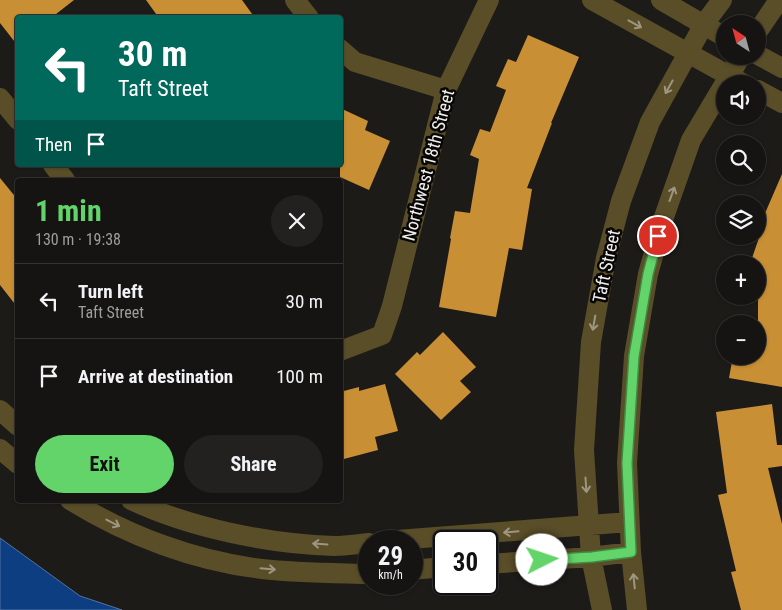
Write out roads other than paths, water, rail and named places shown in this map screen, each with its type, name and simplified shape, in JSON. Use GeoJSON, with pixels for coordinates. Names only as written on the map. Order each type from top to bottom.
{"type":"FeatureCollection","features":[{"type":"Feature","properties":{"kind":"street"},"geometry":{"type":"LineString","coordinates":[[295,0],[307,15]]}},
{"type":"Feature","properties":{"kind":"street","name":"Northwest 18th Street"},"geometry":{"type":"LineString","coordinates":[[343,350],[382,335],[392,306],[446,90],[489,0]]}},
{"type":"Feature","properties":{"kind":"street"},"geometry":{"type":"LineString","coordinates":[[592,0],[728,75]]}},
{"type":"Feature","properties":{"kind":"street"},"geometry":{"type":"LineString","coordinates":[[661,0],[716,31]]}},
{"type":"Feature","properties":{"kind":"street","name":"Taft Street"},"geometry":{"type":"LineString","coordinates":[[602,610],[592,557],[584,450],[591,342],[606,258],[621,201],[650,122],[704,24],[722,0]]}},
{"type":"Feature","properties":{"kind":"street"},"geometry":{"type":"LineString","coordinates":[[766,19],[779,0]]}},
{"type":"Feature","properties":{"kind":"street"},"geometry":{"type":"LineString","coordinates":[[343,52],[355,62],[446,90]]}},
{"type":"Feature","properties":{"kind":"street"},"geometry":{"type":"LineString","coordinates":[[766,59],[782,68]]}},
{"type":"Feature","properties":{"kind":"street"},"geometry":{"type":"LineString","coordinates":[[766,94],[782,103]]}},
{"type":"Feature","properties":{"kind":"street"},"geometry":{"type":"LineString","coordinates":[[0,98],[15,116]]}},
{"type":"Feature","properties":{"kind":"street"},"geometry":{"type":"LineString","coordinates":[[637,610],[631,552],[627,463],[634,356],[648,274],[664,217],[691,140],[716,107]]}},
{"type":"Feature","properties":{"kind":"street"},"geometry":{"type":"LineString","coordinates":[[55,167],[63,178]]}},
{"type":"Feature","properties":{"kind":"street"},"geometry":{"type":"LineString","coordinates":[[0,410],[15,423]]}},
{"type":"Feature","properties":{"kind":"street"},"geometry":{"type":"LineString","coordinates":[[0,449],[15,462]]}},
{"type":"Feature","properties":{"kind":"street"},"geometry":{"type":"LineString","coordinates":[[75,503],[141,536],[212,560],[262,569],[358,574]]}},
{"type":"Feature","properties":{"kind":"street"},"geometry":{"type":"LineString","coordinates":[[136,503],[190,522],[228,532],[283,542],[336,546],[358,544]]}},
{"type":"Feature","properties":{"kind":"street"},"geometry":{"type":"LineString","coordinates":[[423,538],[629,522]]}},
{"type":"Feature","properties":{"kind":"street"},"geometry":{"type":"LineString","coordinates":[[498,563],[592,557],[631,552]]}},
{"type":"Feature","properties":{"kind":"water"},"geometry":{"type":"Polygon","coordinates":[[[0,538],[80,596],[122,610],[0,610],[0,538]]]}}]}
